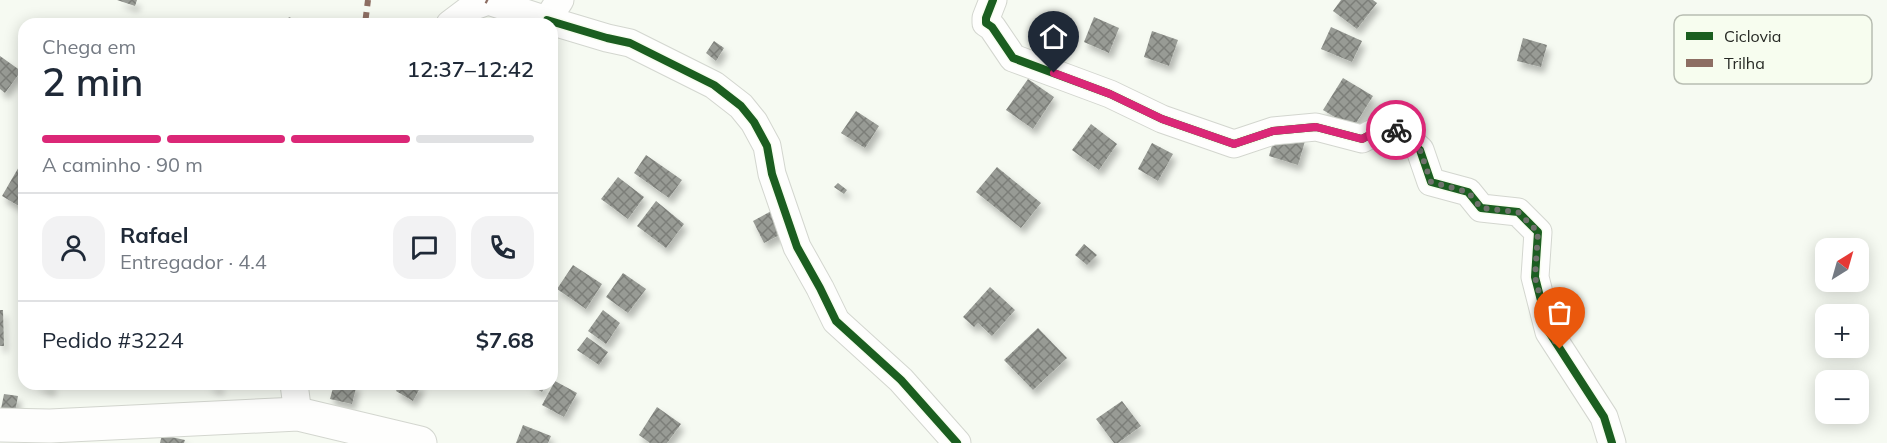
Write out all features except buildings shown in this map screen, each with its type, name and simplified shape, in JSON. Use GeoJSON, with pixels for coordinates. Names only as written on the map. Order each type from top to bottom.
{"type":"FeatureCollection","features":[{"type":"Feature","properties":{"kind":"street"},"geometry":{"type":"LineString","coordinates":[[993,0],[986,23],[992,27],[1013,58],[1110,94],[1162,119],[1234,144],[1273,131],[1316,127],[1362,139],[1390,124],[1420,150],[1431,182],[1468,192],[1481,208],[1518,212],[1538,232],[1535,277],[1549,332],[1604,417],[1612,443]]}},
{"type":"Feature","properties":{"kind":"street"},"geometry":{"type":"LineString","coordinates":[[458,18],[474,6],[488,1],[554,10],[584,30],[630,43],[714,85],[741,106],[754,122],[766,146],[772,174],[797,247],[836,321],[901,380],[957,443]]}},
{"type":"Feature","properties":{"kind":"street"},"geometry":{"type":"LineString","coordinates":[[0,425],[50,426],[296,399],[420,443]]}},
{"type":"Feature","properties":{"kind":"marked path"},"geometry":{"type":"LineString","coordinates":[[366,18],[368,0]]}},
{"type":"Feature","properties":{"kind":"cycle path"},"geometry":{"type":"LineString","coordinates":[[993,0],[986,23],[992,27],[1013,58],[1110,94],[1162,119],[1234,144],[1273,131],[1316,127],[1362,139],[1390,124],[1420,150],[1431,182],[1468,192],[1481,208],[1518,212],[1538,232],[1535,277],[1549,332],[1604,417],[1612,443]]}},
{"type":"Feature","properties":{"kind":"cycle path"},"geometry":{"type":"LineString","coordinates":[[558,23],[630,43],[714,85],[741,106],[754,122],[767,146],[772,174],[797,247],[836,321],[901,380],[957,443]]}},
{"type":"Feature","properties":{"kind":"way so far"},"geometry":{"type":"LineString","coordinates":[[1396,130],[1420,150],[1431,182],[1468,192],[1481,208],[1518,212],[1538,232],[1535,277],[1549,332],[1560,349]]}},
{"type":"Feature","properties":{"kind":"route"},"geometry":{"type":"LineString","coordinates":[[1054,73],[1110,94],[1162,119],[1234,144],[1273,131],[1316,127],[1362,139],[1390,124],[1396,130]]}}]}
